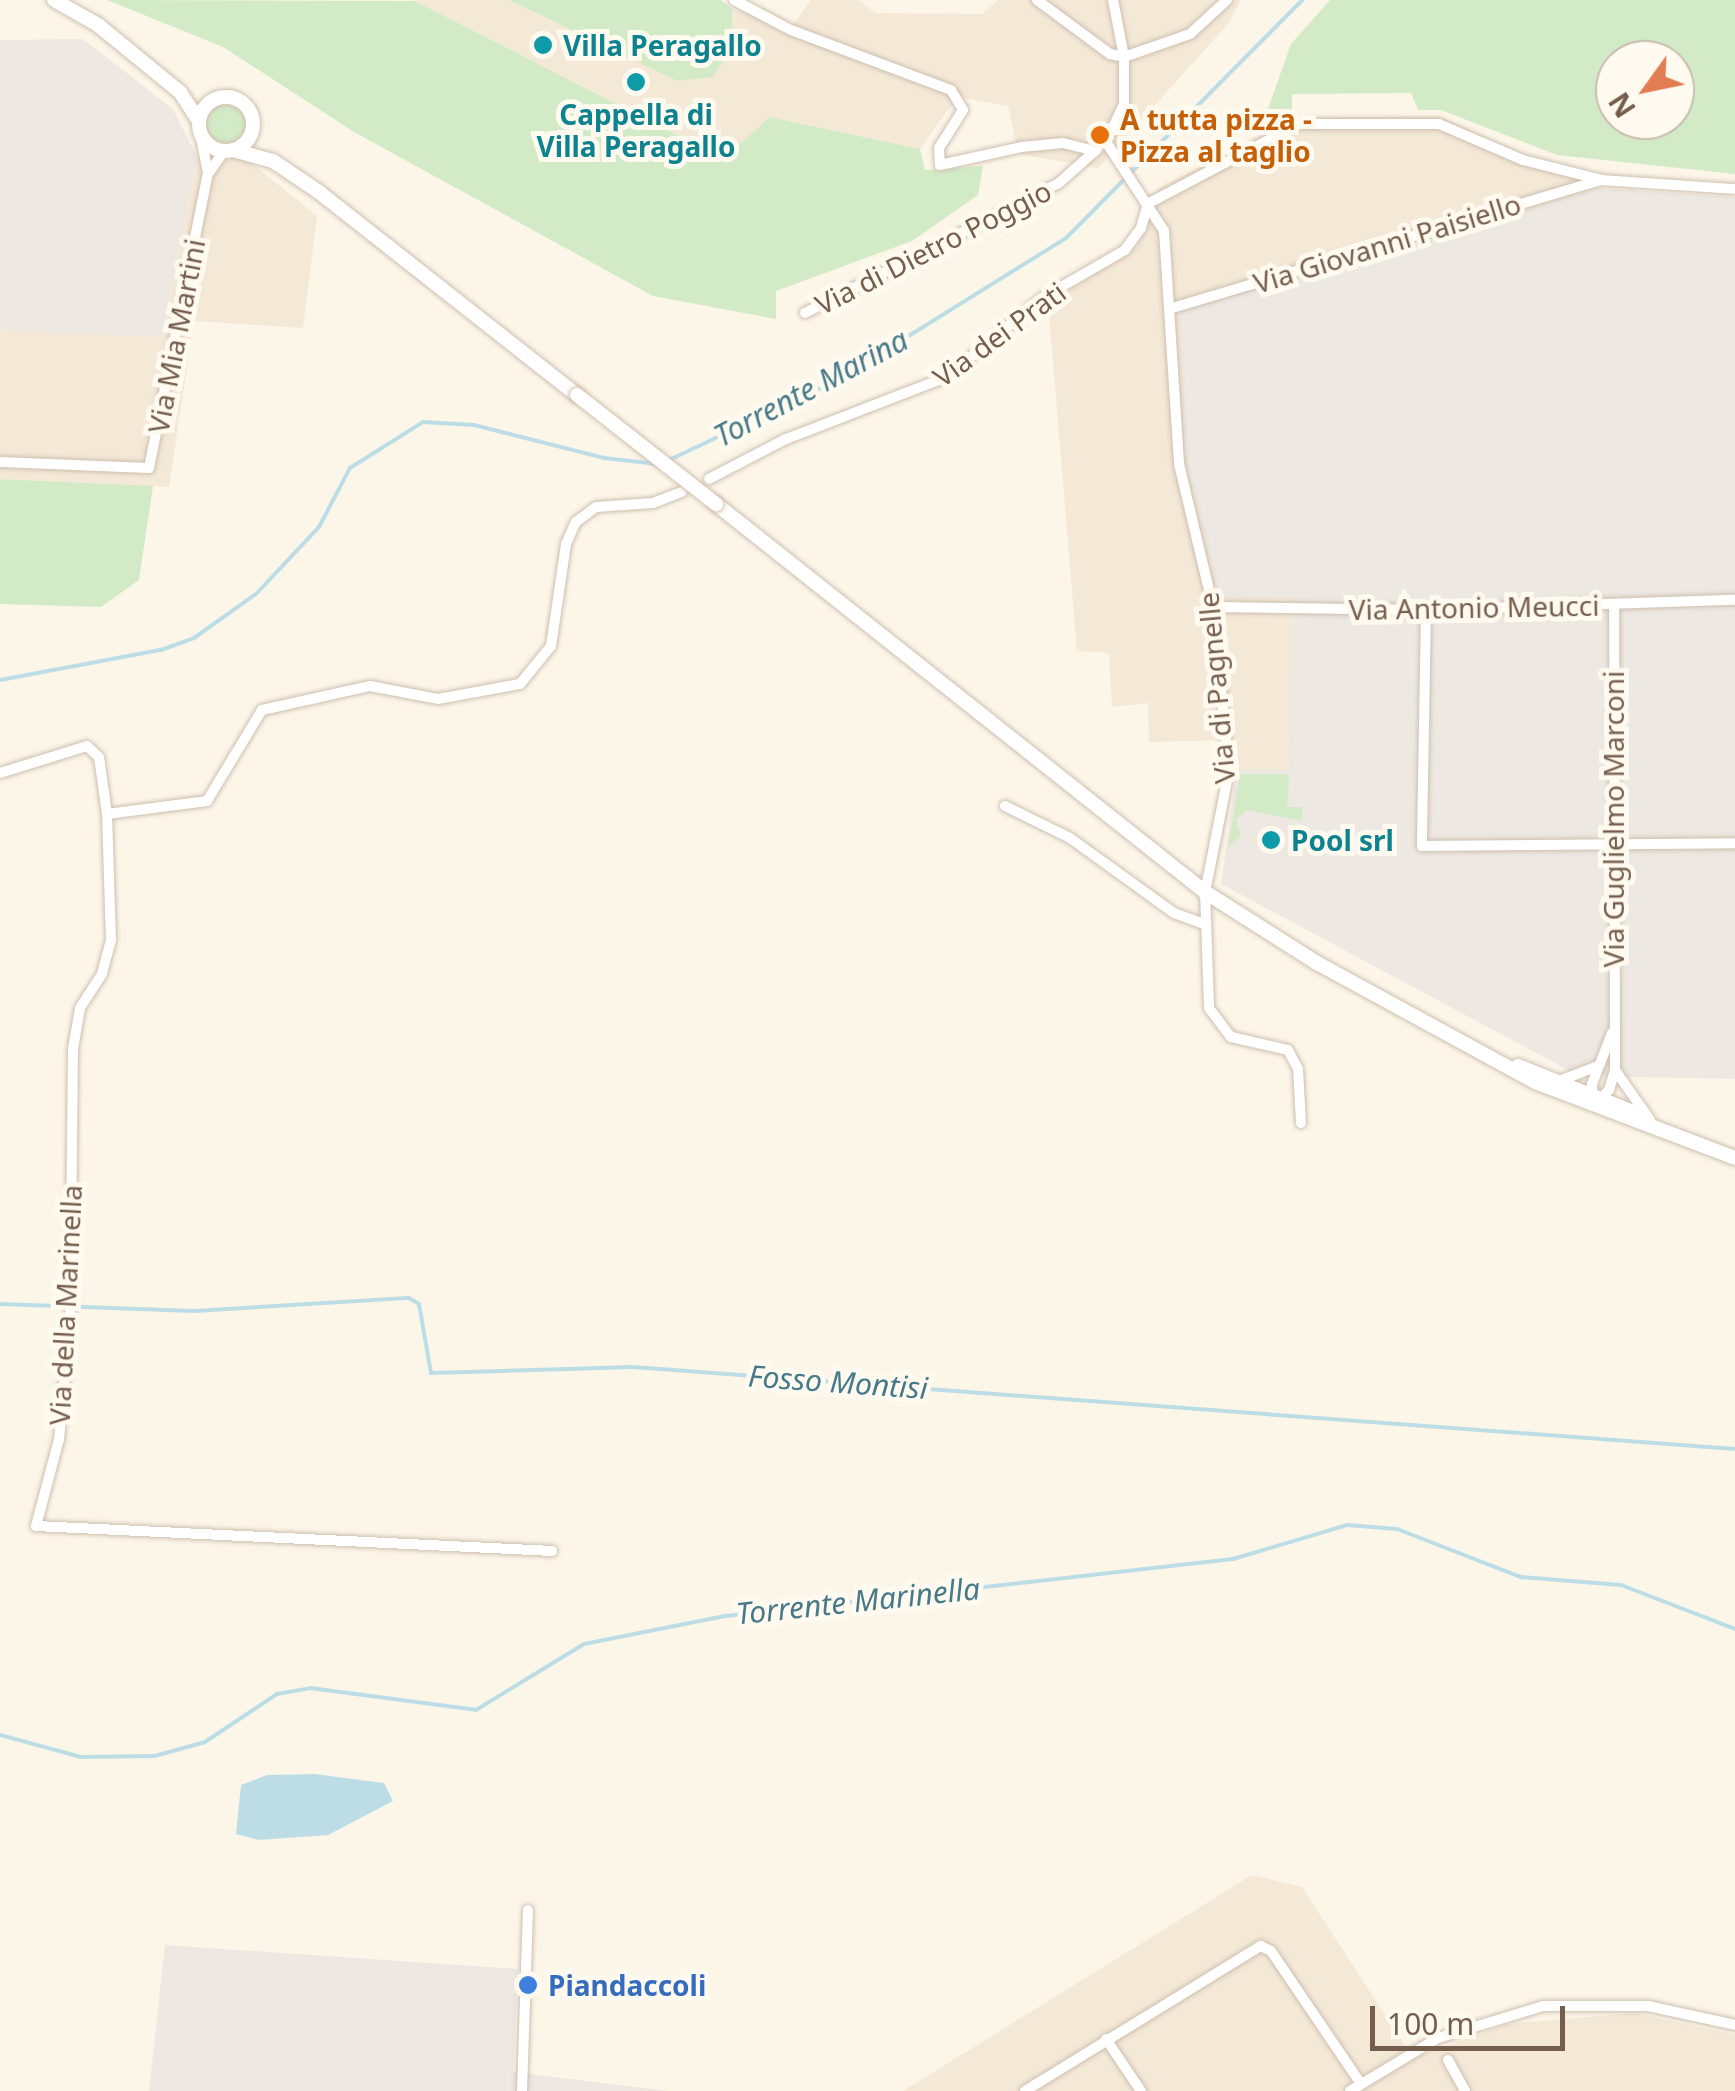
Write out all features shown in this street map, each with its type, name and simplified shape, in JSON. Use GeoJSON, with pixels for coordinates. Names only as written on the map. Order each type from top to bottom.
{"type":"FeatureCollection","features":[{"type":"Feature","properties":{"kind":"main road"},"geometry":{"type":"LineString","coordinates":[[54,0],[98,26],[180,92],[200,127],[228,150],[273,162],[716,504],[1205,892],[1317,963],[1489,1056],[1735,1158]]}},
{"type":"Feature","properties":{"kind":"main road"},"geometry":{"type":"LineString","coordinates":[[180,92],[246,105],[273,162]]}},
{"type":"Feature","properties":{"kind":"main road"},"geometry":{"type":"LineString","coordinates":[[200,127],[218,98]]}},
{"type":"Feature","properties":{"kind":"main road"},"geometry":{"type":"LineString","coordinates":[[228,150],[253,126]]}},
{"type":"Feature","properties":{"kind":"main road"},"geometry":{"type":"LineString","coordinates":[[1489,1056],[1650,1120],[1701,1146]]}},
{"type":"Feature","properties":{"kind":"street"},"geometry":{"type":"LineString","coordinates":[[734,0],[791,30],[951,90],[963,110],[939,148],[940,165],[1020,147],[1063,144],[1095,150]]}},
{"type":"Feature","properties":{"kind":"street"},"geometry":{"type":"LineString","coordinates":[[1037,0],[1110,54],[1124,57],[1190,34],[1228,0]]}},
{"type":"Feature","properties":{"kind":"street"},"geometry":{"type":"LineString","coordinates":[[1110,148],[1124,104],[1124,57],[1112,0]]}},
{"type":"Feature","properties":{"kind":"street"},"geometry":{"type":"LineString","coordinates":[[1146,198],[1299,124],[1439,124],[1522,160],[1602,180],[1735,188]]}},
{"type":"Feature","properties":{"kind":"street","name":"Via Mia Martini"},"geometry":{"type":"LineString","coordinates":[[0,462],[149,468],[208,174],[200,127]]}},
{"type":"Feature","properties":{"kind":"street","name":"Via di Dietro Poggio"},"geometry":{"type":"LineString","coordinates":[[805,313],[1059,183],[1095,150],[1110,148]]}},
{"type":"Feature","properties":{"kind":"street","name":"Via di Pagnelle"},"geometry":{"type":"LineString","coordinates":[[1110,148],[1164,231],[1172,308],[1179,464],[1212,607],[1229,771],[1205,892],[1209,1008],[1231,1037],[1288,1050],[1298,1069],[1301,1123]]}},
{"type":"Feature","properties":{"kind":"street","name":"Via Mia Martini"},"geometry":{"type":"LineString","coordinates":[[208,174],[228,150]]}},
{"type":"Feature","properties":{"kind":"street","name":"Via Giovanni Paisiello"},"geometry":{"type":"LineString","coordinates":[[1172,308],[1602,180]]}},
{"type":"Feature","properties":{"kind":"street","name":"Via dei Prati"},"geometry":{"type":"LineString","coordinates":[[709,479],[786,440],[895,403],[946,377],[1042,298],[1125,250],[1142,228],[1146,198]]}},
{"type":"Feature","properties":{"kind":"street"},"geometry":{"type":"LineString","coordinates":[[0,773],[87,746],[99,757],[108,814],[207,801],[262,710],[370,686],[438,699],[520,684],[552,646],[566,544],[576,522],[596,507],[652,503],[682,492]]}},
{"type":"Feature","properties":{"kind":"street","name":"Via Antonio Meucci"},"geometry":{"type":"LineString","coordinates":[[1212,607],[1426,610],[1735,600]]}},
{"type":"Feature","properties":{"kind":"street","name":"Via Guglielmo Marconi"},"geometry":{"type":"LineString","coordinates":[[1596,1100],[1615,1070],[1614,605]]}},
{"type":"Feature","properties":{"kind":"street"},"geometry":{"type":"LineString","coordinates":[[1426,610],[1422,846],[1735,843]]}},
{"type":"Feature","properties":{"kind":"street"},"geometry":{"type":"LineString","coordinates":[[1005,806],[1070,838],[1174,913],[1204,924]]}},
{"type":"Feature","properties":{"kind":"street","name":"Via della Marinella"},"geometry":{"type":"LineString","coordinates":[[108,814],[111,940],[102,974],[80,1008],[73,1050],[70,1320],[58,1439],[36,1526],[552,1551]]}},
{"type":"Feature","properties":{"kind":"street","name":"Via Guglielmo Marconi"},"geometry":{"type":"LineString","coordinates":[[1596,1100],[1599,1066],[1612,1033]]}},
{"type":"Feature","properties":{"kind":"street"},"geometry":{"type":"LineString","coordinates":[[1559,1082],[1599,1066]]}},
{"type":"Feature","properties":{"kind":"street"},"geometry":{"type":"LineString","coordinates":[[1615,1070],[1650,1120]]}},
{"type":"Feature","properties":{"kind":"street"},"geometry":{"type":"LineString","coordinates":[[522,2091],[528,1910]]}},
{"type":"Feature","properties":{"kind":"street"},"geometry":{"type":"LineString","coordinates":[[1025,2091],[1261,1946],[1271,1951],[1361,2084]]}},
{"type":"Feature","properties":{"kind":"street"},"geometry":{"type":"LineString","coordinates":[[1350,2091],[1438,2038],[1543,2006],[1618,2003],[1735,2024]]}},
{"type":"Feature","properties":{"kind":"street"},"geometry":{"type":"LineString","coordinates":[[1106,2039],[1141,2091]]}},
{"type":"Feature","properties":{"kind":"street"},"geometry":{"type":"LineString","coordinates":[[1448,2060],[1464,2091]]}},
{"type":"Feature","properties":{"kind":"shaded area"},"geometry":{"type":"Polygon","coordinates":[[[413,0],[509,0],[677,81],[732,46],[732,9],[791,27],[811,0],[859,0],[875,13],[982,14],[998,0],[1241,0],[1229,23],[1098,168],[1018,154],[1008,106],[957,97],[920,149],[771,117],[741,143],[699,146],[413,0]]]}},
{"type":"Feature","properties":{"kind":"shaded area"},"geometry":{"type":"Polygon","coordinates":[[[83,39],[173,109],[197,157],[163,337],[0,330],[0,40],[83,39]]]}},
{"type":"Feature","properties":{"kind":"shaded area"},"geometry":{"type":"Polygon","coordinates":[[[1438,116],[1600,188],[1180,312],[1221,598],[1293,596],[1288,770],[1237,770],[1230,740],[1149,742],[1148,703],[1112,707],[1109,653],[1077,651],[1048,303],[1136,248],[1159,188],[1294,118],[1438,116]]]}},
{"type":"Feature","properties":{"kind":"shaded area"},"geometry":{"type":"Polygon","coordinates":[[[240,154],[317,216],[303,328],[194,321],[169,487],[0,479],[0,330],[163,336],[197,157],[219,164],[240,154]]]}},
{"type":"Feature","properties":{"kind":"shaded area"},"geometry":{"type":"Polygon","coordinates":[[[1600,188],[1735,197],[1735,1079],[1579,1076],[1221,884],[1237,770],[1288,770],[1293,597],[1220,598],[1184,455],[1180,311],[1600,188]]]}},
{"type":"Feature","properties":{"kind":"shaded area"},"geometry":{"type":"Polygon","coordinates":[[[1252,1875],[1302,1887],[1413,2058],[1508,2024],[1634,2013],[1735,2035],[1735,2091],[903,2091],[1252,1875]]]}},
{"type":"Feature","properties":{"kind":"shaded area"},"geometry":{"type":"Polygon","coordinates":[[[165,1945],[518,1969],[513,2072],[668,2091],[149,2091],[165,1945]]]}},
{"type":"Feature","properties":{"kind":"green space"},"geometry":{"type":"Polygon","coordinates":[[[107,0],[415,1],[699,146],[741,143],[770,117],[920,149],[925,170],[983,166],[978,195],[912,241],[776,291],[776,319],[653,296],[354,132],[223,47],[107,0]]]}},
{"type":"Feature","properties":{"kind":"green space"},"geometry":{"type":"Polygon","coordinates":[[[509,0],[721,0],[732,9],[732,46],[713,77],[677,81],[509,0]]]}},
{"type":"Feature","properties":{"kind":"green space"},"geometry":{"type":"Polygon","coordinates":[[[1330,0],[1735,0],[1735,174],[1557,155],[1441,110],[1418,110],[1411,93],[1292,94],[1292,116],[1259,134],[1291,44],[1330,0]]]}},
{"type":"Feature","properties":{"kind":"green space"},"geometry":{"type":"Polygon","coordinates":[[[226,101],[241,107],[247,122],[241,137],[226,143],[211,137],[205,122],[211,107],[226,101]]]}},
{"type":"Feature","properties":{"kind":"green space"},"geometry":{"type":"Polygon","coordinates":[[[0,479],[153,486],[139,580],[101,607],[0,604],[0,479]]]}},
{"type":"Feature","properties":{"kind":"green space"},"geometry":{"type":"Polygon","coordinates":[[[1240,774],[1289,774],[1287,807],[1303,807],[1302,821],[1247,810],[1236,820],[1241,836],[1228,847],[1240,774]]]}},
{"type":"Feature","properties":{"kind":"water"},"geometry":{"type":"Polygon","coordinates":[[[315,1774],[384,1783],[393,1801],[328,1835],[259,1840],[236,1834],[241,1785],[267,1775],[315,1774]]]}},
{"type":"Feature","properties":{"kind":"waterway","name":"Torrente Marina"},"geometry":{"type":"LineString","coordinates":[[667,461],[838,380],[1066,238],[1302,0]]}},
{"type":"Feature","properties":{"kind":"waterway","name":"Torrente Marina"},"geometry":{"type":"LineString","coordinates":[[0,680],[161,650],[194,638],[257,593],[319,527],[350,468],[423,422],[474,425],[604,458],[658,464]]}},
{"type":"Feature","properties":{"kind":"waterway","name":"Fosso Montisi"},"geometry":{"type":"LineString","coordinates":[[0,1304],[194,1311],[409,1298],[419,1304],[431,1373],[633,1367],[1735,1449]]}},
{"type":"Feature","properties":{"kind":"waterway","name":"Torrente Marinella"},"geometry":{"type":"LineString","coordinates":[[0,1735],[81,1757],[155,1756],[205,1742],[277,1694],[310,1688],[476,1710],[584,1644],[726,1616],[1233,1559],[1347,1525],[1397,1529],[1521,1577],[1621,1585],[1735,1629]]}},
{"type":"Feature","properties":{"kind":"place","name":"Villa Peragallo"},"geometry":{"type":"Point","coordinates":[543,45]}},
{"type":"Feature","properties":{"kind":"place","name":"Cappella di Villa Peragallo"},"geometry":{"type":"Point","coordinates":[636,82]}},
{"type":"Feature","properties":{"kind":"place","name":"A tutta pizza - Pizza al taglio"},"geometry":{"type":"Point","coordinates":[1100,135]}},
{"type":"Feature","properties":{"kind":"place","name":"Pool srl"},"geometry":{"type":"Point","coordinates":[1271,840]}},
{"type":"Feature","properties":{"kind":"place","name":"Piandaccoli"},"geometry":{"type":"Point","coordinates":[528,1985]}}]}
